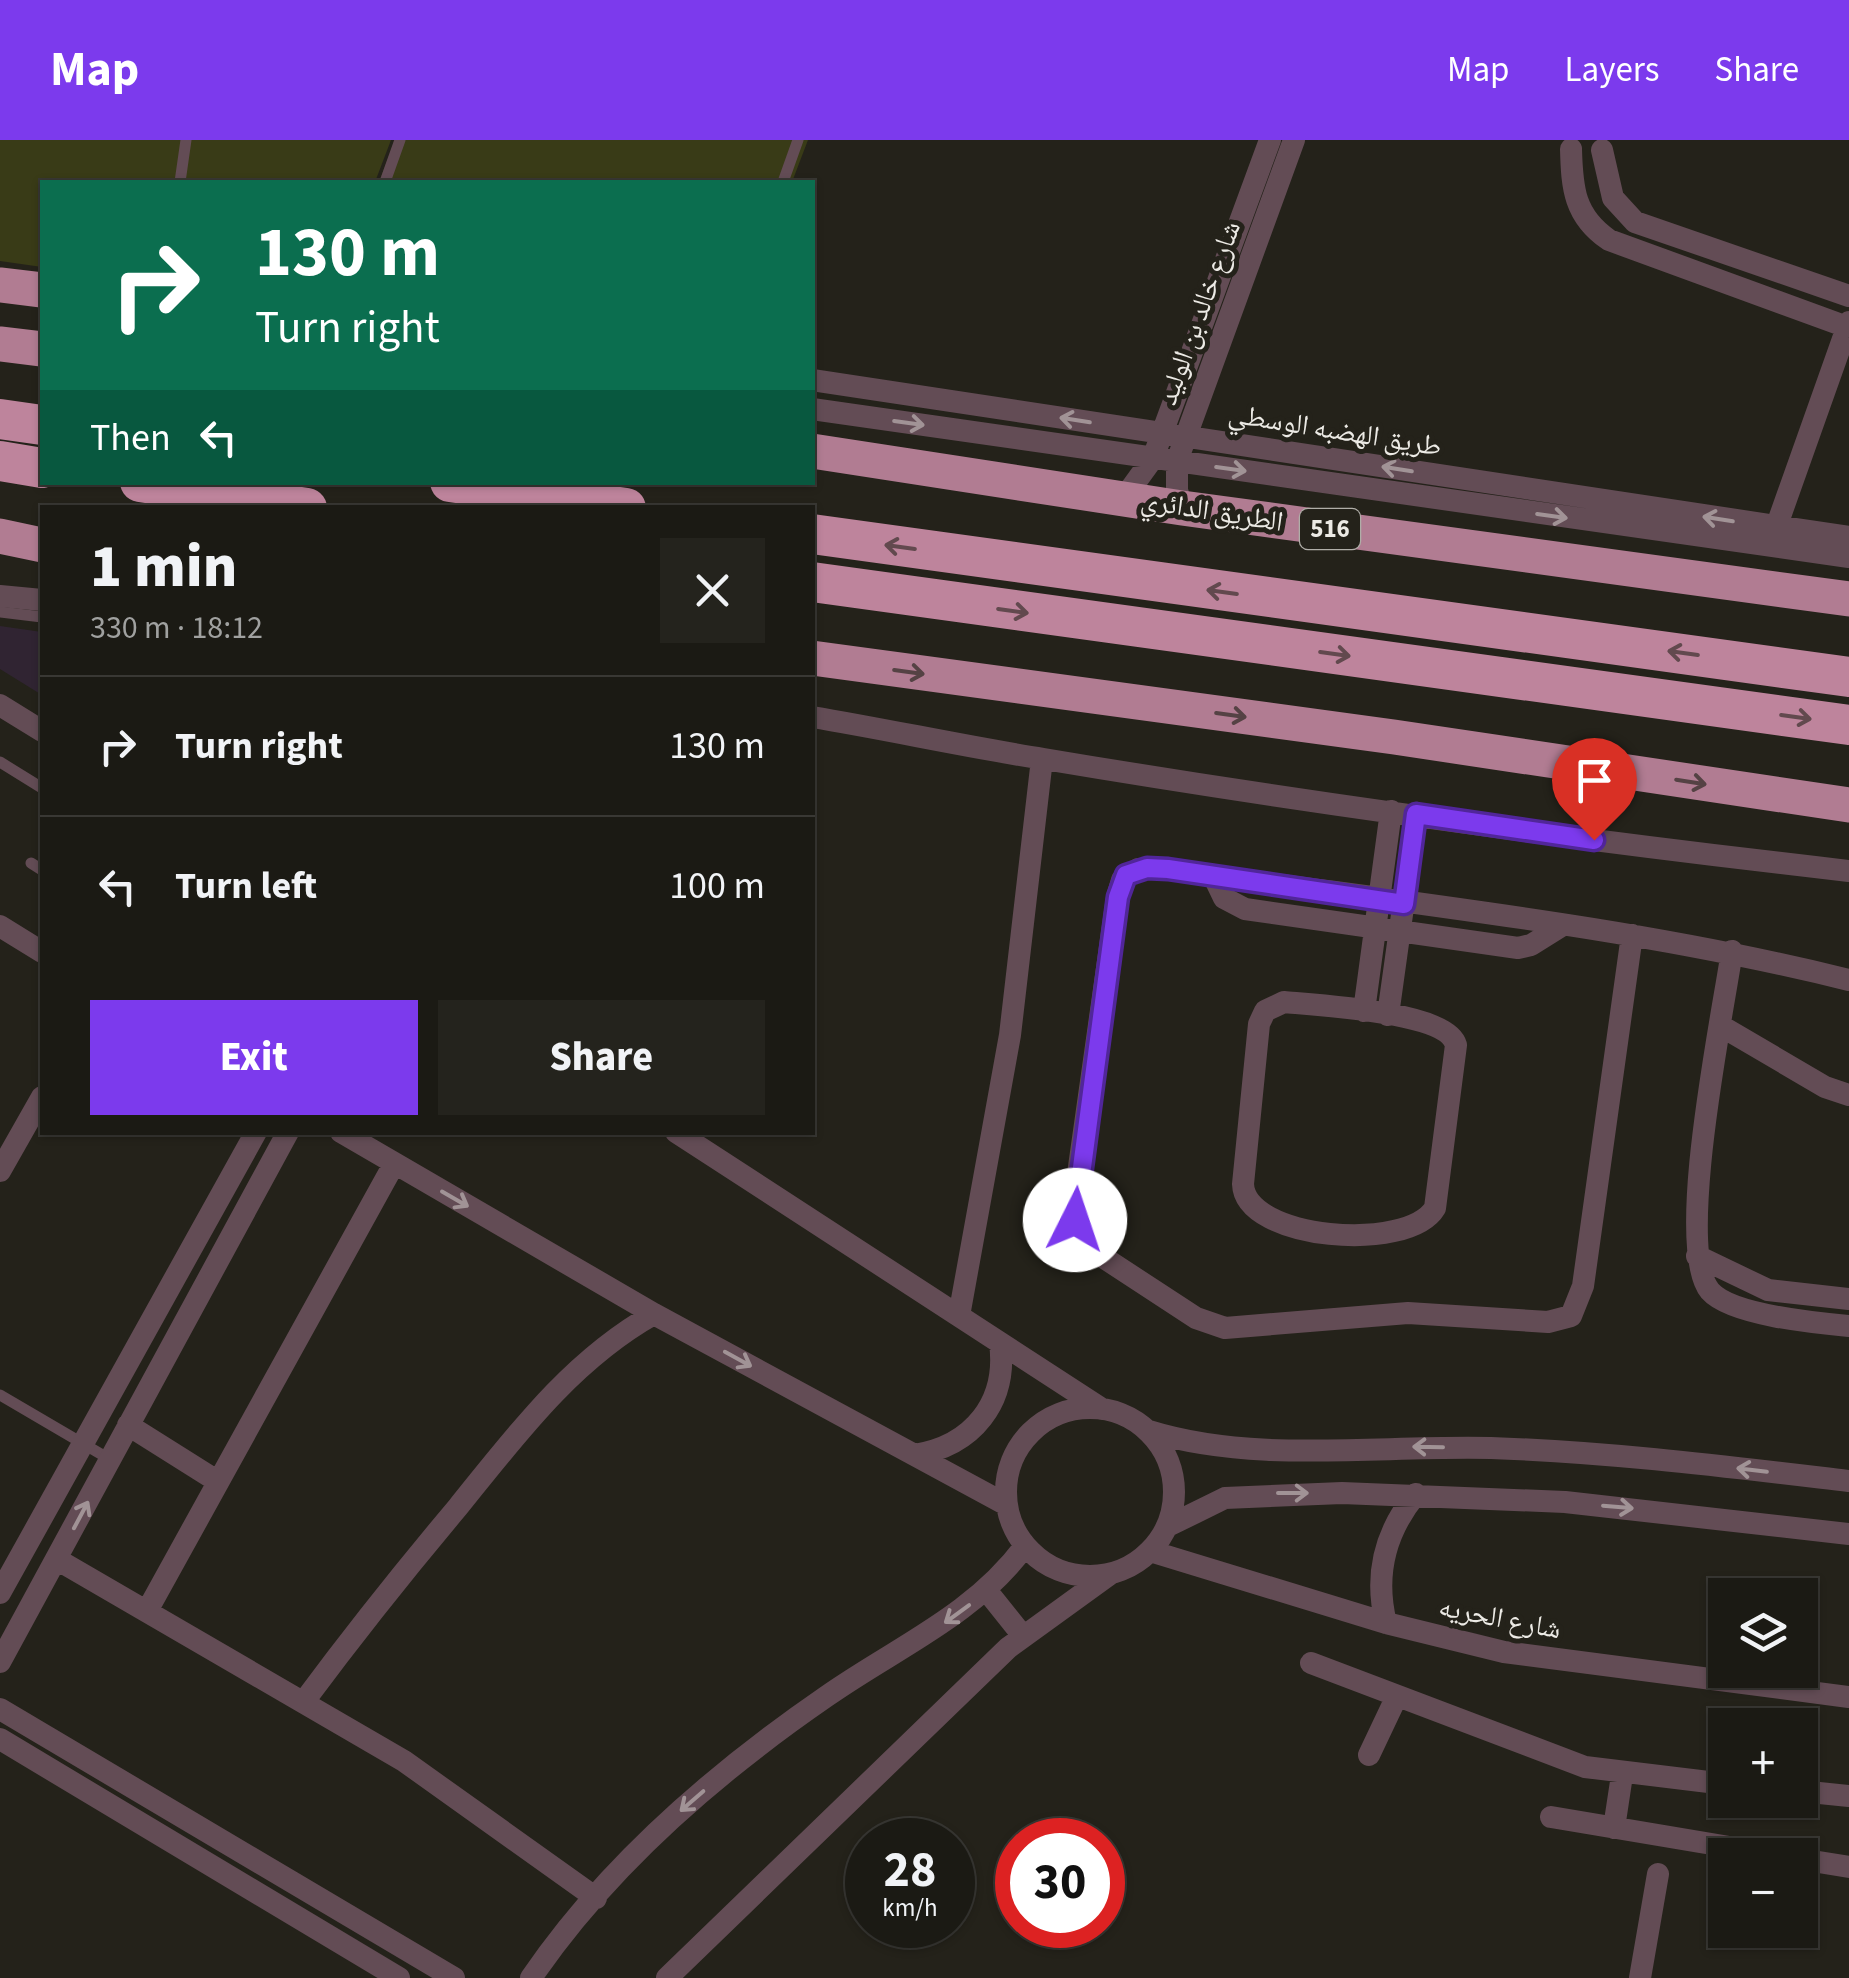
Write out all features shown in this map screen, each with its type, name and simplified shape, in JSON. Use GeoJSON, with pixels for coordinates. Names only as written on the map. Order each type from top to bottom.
{"type":"FeatureCollection","features":[{"type":"Feature","properties":{"kind":"highway"},"geometry":{"type":"LineString","coordinates":[[0,284],[40,290]]}},
{"type":"Feature","properties":{"kind":"highway"},"geometry":{"type":"LineString","coordinates":[[0,344],[40,348]]}},
{"type":"Feature","properties":{"kind":"highway"},"geometry":{"type":"LineString","coordinates":[[0,396],[40,396]]}},
{"type":"Feature","properties":{"kind":"highway"},"geometry":{"type":"LineString","coordinates":[[0,419],[40,425]]}},
{"type":"Feature","properties":{"kind":"highway","name":"الطريق الدائري"},"geometry":{"type":"LineString","coordinates":[[815,452],[1182,508],[1849,599]]}},
{"type":"Feature","properties":{"kind":"highway"},"geometry":{"type":"LineString","coordinates":[[0,462],[40,468]]}},
{"type":"Feature","properties":{"kind":"highway"},"geometry":{"type":"LineString","coordinates":[[159,485],[288,505]]}},
{"type":"Feature","properties":{"kind":"highway"},"geometry":{"type":"LineString","coordinates":[[470,485],[606,505]]}},
{"type":"Feature","properties":{"kind":"highway"},"geometry":{"type":"LineString","coordinates":[[815,534],[1849,677]]}},
{"type":"Feature","properties":{"kind":"highway"},"geometry":{"type":"LineString","coordinates":[[0,536],[40,545]]}},
{"type":"Feature","properties":{"kind":"highway"},"geometry":{"type":"LineString","coordinates":[[815,582],[1849,725]]}},
{"type":"Feature","properties":{"kind":"highway"},"geometry":{"type":"LineString","coordinates":[[815,658],[1394,737],[1849,805]]}},
{"type":"Feature","properties":{"kind":"street","name":"شارع خالد بن الوليد"},"geometry":{"type":"LineString","coordinates":[[1182,508],[1177,490],[1174,435],[1270,140]]}},
{"type":"Feature","properties":{"kind":"street","name":"شارع خالد بن الوليد"},"geometry":{"type":"LineString","coordinates":[[1124,498],[1174,435],[1294,140]]}},
{"type":"Feature","properties":{"kind":"street"},"geometry":{"type":"LineString","coordinates":[[1772,537],[1848,325],[1609,240],[1589,224],[1576,201],[1565,144],[1610,145],[1613,198],[1634,222],[1849,296]]}},
{"type":"Feature","properties":{"kind":"street","name":"طريق الهضبه الوسطي"},"geometry":{"type":"LineString","coordinates":[[815,380],[1174,435],[1772,537],[1849,557]]}},
{"type":"Feature","properties":{"kind":"street","name":"طريق الهضبه الوسطي"},"geometry":{"type":"LineString","coordinates":[[815,409],[1177,462],[1772,537],[1849,537]]}},
{"type":"Feature","properties":{"kind":"street"},"geometry":{"type":"LineString","coordinates":[[0,596],[40,600]]}},
{"type":"Feature","properties":{"kind":"street"},"geometry":{"type":"LineString","coordinates":[[0,705],[40,730]]}},
{"type":"Feature","properties":{"kind":"street"},"geometry":{"type":"LineString","coordinates":[[815,718],[1042,759],[1391,811],[1849,871]]}},
{"type":"Feature","properties":{"kind":"street"},"geometry":{"type":"LineString","coordinates":[[960,1316],[1010,1035],[1042,759]]}},
{"type":"Feature","properties":{"kind":"street"},"geometry":{"type":"LineString","coordinates":[[1364,1011],[1391,811]]}},
{"type":"Feature","properties":{"kind":"street"},"geometry":{"type":"LineString","coordinates":[[1388,1015],[1416,814]]}},
{"type":"Feature","properties":{"kind":"street"},"geometry":{"type":"LineString","coordinates":[[1632,935],[1584,1286],[1571,1316],[1548,1322],[1408,1313],[1225,1328],[1196,1318],[1090,1248],[1078,1231],[1074,1211],[1122,880],[1130,872],[1147,868],[1213,875],[1632,935],[1732,951],[1849,980]]}},
{"type":"Feature","properties":{"kind":"street"},"geometry":{"type":"LineString","coordinates":[[1213,875],[1224,898],[1245,910],[1400,934],[1518,948],[1531,945],[1563,925]]}},
{"type":"Feature","properties":{"kind":"street"},"geometry":{"type":"LineString","coordinates":[[0,926],[40,951]]}},
{"type":"Feature","properties":{"kind":"street"},"geometry":{"type":"LineString","coordinates":[[1732,951],[1694,1222],[1704,1283],[1728,1304],[1849,1326]]}},
{"type":"Feature","properties":{"kind":"street"},"geometry":{"type":"LineString","coordinates":[[1284,1002],[1364,1011],[1443,1028],[1455,1039],[1431,1215],[1411,1229],[1360,1235],[1309,1230],[1260,1214],[1247,1202],[1243,1184],[1261,1017],[1270,1006],[1284,1002]]}},
{"type":"Feature","properties":{"kind":"street"},"geometry":{"type":"LineString","coordinates":[[1721,1026],[1825,1088],[1849,1095]]}},
{"type":"Feature","properties":{"kind":"street"},"geometry":{"type":"LineString","coordinates":[[0,1172],[40,1101]]}},
{"type":"Feature","properties":{"kind":"street"},"geometry":{"type":"LineString","coordinates":[[0,1592],[254,1135]]}},
{"type":"Feature","properties":{"kind":"street"},"geometry":{"type":"LineString","coordinates":[[0,1662],[286,1135]]}},
{"type":"Feature","properties":{"kind":"street"},"geometry":{"type":"LineString","coordinates":[[346,1135],[654,1314],[1007,1505]]}},
{"type":"Feature","properties":{"kind":"street"},"geometry":{"type":"LineString","coordinates":[[681,1135],[1102,1409]]}},
{"type":"Feature","properties":{"kind":"street"},"geometry":{"type":"LineString","coordinates":[[147,1611],[394,1164]]}},
{"type":"Feature","properties":{"kind":"street"},"geometry":{"type":"LineString","coordinates":[[1697,1256],[1750,1284],[1838,1299],[1824,1324]]}},
{"type":"Feature","properties":{"kind":"street"},"geometry":{"type":"LineString","coordinates":[[305,1700],[389,1588],[545,1401],[604,1348],[654,1314]]}},
{"type":"Feature","properties":{"kind":"street"},"geometry":{"type":"LineString","coordinates":[[914,1455],[960,1440],[983,1418],[998,1390],[1000,1343]]}},
{"type":"Feature","properties":{"kind":"street"},"geometry":{"type":"LineString","coordinates":[[667,1978],[1023,1636],[1110,1574],[1150,1551],[1168,1526],[1174,1501],[1173,1476],[1164,1452],[1149,1432],[1119,1413],[1076,1409],[1051,1418],[1030,1433],[1011,1466],[1007,1505],[1025,1546],[1064,1572],[1110,1574]]}},
{"type":"Feature","properties":{"kind":"street"},"geometry":{"type":"LineString","coordinates":[[128,1426],[217,1481]]}},
{"type":"Feature","properties":{"kind":"street"},"geometry":{"type":"LineString","coordinates":[[1149,1432],[1241,1449],[1417,1447],[1570,1452],[1849,1481]]}},
{"type":"Feature","properties":{"kind":"street"},"geometry":{"type":"LineString","coordinates":[[1241,1449],[1246,1494]]}},
{"type":"Feature","properties":{"kind":"street"},"geometry":{"type":"LineString","coordinates":[[1168,1526],[1205,1505],[1246,1494],[1416,1494],[1621,1507],[1849,1534]]}},
{"type":"Feature","properties":{"kind":"street"},"geometry":{"type":"LineString","coordinates":[[1386,1623],[1380,1593],[1385,1548],[1398,1519],[1416,1494]]}},
{"type":"Feature","properties":{"kind":"street"},"geometry":{"type":"LineString","coordinates":[[531,1978],[634,1854],[726,1771],[830,1694],[940,1627],[987,1591],[1025,1546]]}},
{"type":"Feature","properties":{"kind":"street","name":"شارع الحريه"},"geometry":{"type":"LineString","coordinates":[[1150,1551],[1386,1623],[1543,1659],[1849,1697]]}},
{"type":"Feature","properties":{"kind":"street"},"geometry":{"type":"LineString","coordinates":[[58,1560],[305,1700],[404,1761],[596,1898]]}},
{"type":"Feature","properties":{"kind":"street"},"geometry":{"type":"LineString","coordinates":[[987,1591],[1023,1636]]}},
{"type":"Feature","properties":{"kind":"street"},"geometry":{"type":"LineString","coordinates":[[1311,1663],[1571,1762],[1622,1775],[1708,1783]]}},
{"type":"Feature","properties":{"kind":"street"},"geometry":{"type":"LineString","coordinates":[[1369,1755],[1396,1698]]}},
{"type":"Feature","properties":{"kind":"street"},"geometry":{"type":"LineString","coordinates":[[0,1709],[454,1978]]}},
{"type":"Feature","properties":{"kind":"street"},"geometry":{"type":"LineString","coordinates":[[0,1739],[398,1978]]}},
{"type":"Feature","properties":{"kind":"street"},"geometry":{"type":"LineString","coordinates":[[1614,1828],[1622,1775]]}},
{"type":"Feature","properties":{"kind":"street"},"geometry":{"type":"LineString","coordinates":[[1818,1793],[1849,1796]]}},
{"type":"Feature","properties":{"kind":"street"},"geometry":{"type":"LineString","coordinates":[[1550,1817],[1708,1844]]}},
{"type":"Feature","properties":{"kind":"street"},"geometry":{"type":"LineString","coordinates":[[1818,1862],[1849,1867]]}},
{"type":"Feature","properties":{"kind":"street"},"geometry":{"type":"LineString","coordinates":[[1640,1978],[1658,1874]]}},
{"type":"Feature","properties":{"kind":"lane"},"geometry":{"type":"LineString","coordinates":[[180,180],[186,140]]}},
{"type":"Feature","properties":{"kind":"lane"},"geometry":{"type":"LineString","coordinates":[[385,180],[400,140]]}},
{"type":"Feature","properties":{"kind":"lane"},"geometry":{"type":"LineString","coordinates":[[783,180],[798,140]]}},
{"type":"Feature","properties":{"kind":"lane"},"geometry":{"type":"LineString","coordinates":[[0,612],[40,617]]}},
{"type":"Feature","properties":{"kind":"lane"},"geometry":{"type":"LineString","coordinates":[[0,762],[40,787]]}},
{"type":"Feature","properties":{"kind":"lane"},"geometry":{"type":"LineString","coordinates":[[0,1395],[111,1460]]}},
{"type":"Feature","properties":{"kind":"shaded area"},"geometry":{"type":"Polygon","coordinates":[[[0,626],[40,632],[40,694],[0,669],[0,626]]]}},
{"type":"Feature","properties":{"kind":"green space"},"geometry":{"type":"Polygon","coordinates":[[[0,140],[391,140],[376,180],[40,180],[40,267],[0,261],[0,140]]]}},
{"type":"Feature","properties":{"kind":"green space"},"geometry":{"type":"Polygon","coordinates":[[[395,140],[808,140],[793,180],[380,180],[395,140]]]}},
{"type":"Feature","properties":{"kind":"route"},"geometry":{"type":"LineString","coordinates":[[1075,1220],[1075,1194],[1118,897],[1122,880],[1130,872],[1168,869],[1404,904],[1416,814],[1594,840]]}}]}
